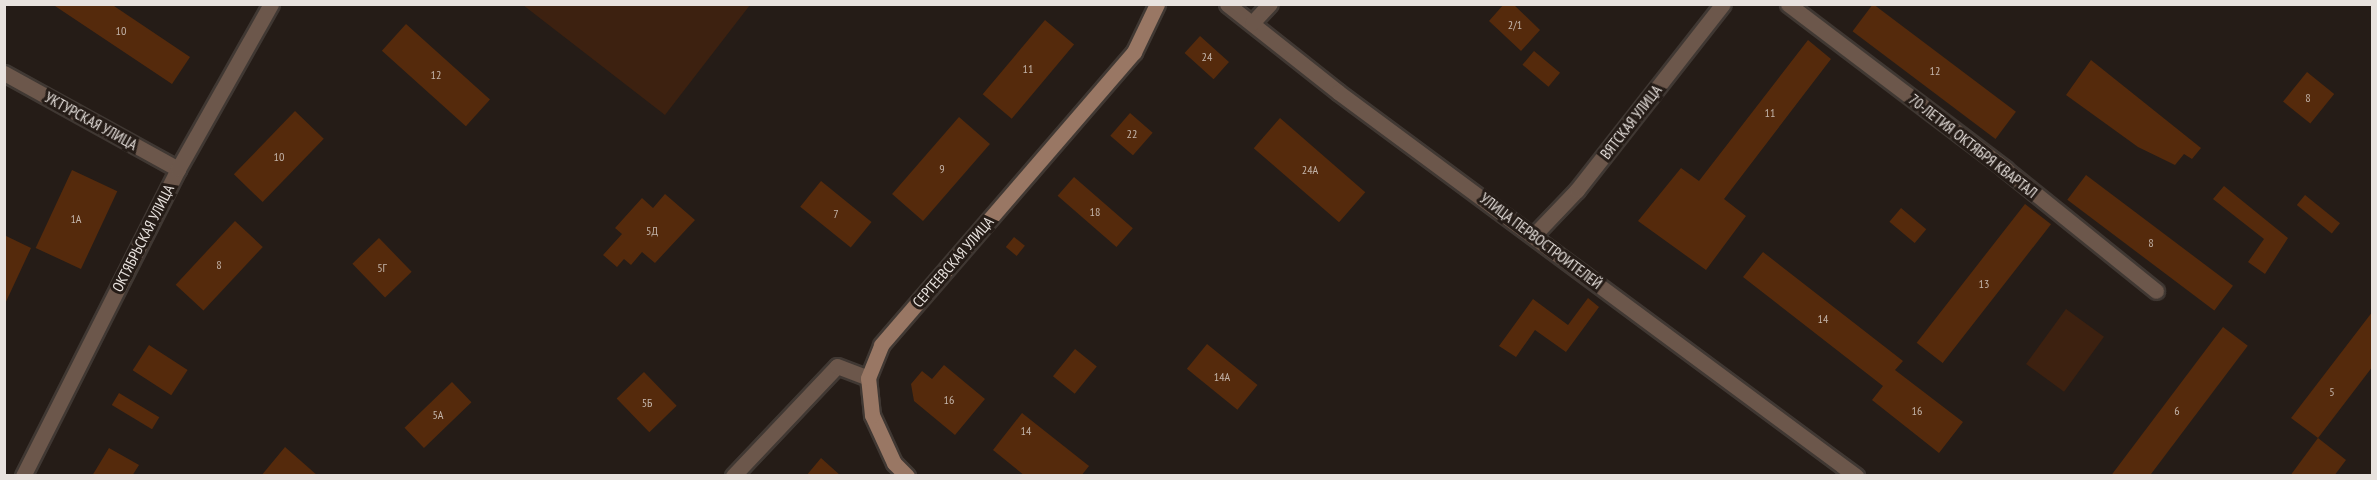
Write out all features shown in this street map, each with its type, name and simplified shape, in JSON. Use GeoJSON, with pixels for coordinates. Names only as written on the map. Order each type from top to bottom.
{"type":"FeatureCollection","features":[{"type":"Feature","properties":{"kind":"main road","name":"СЕРГЕЕВСКАЯ УЛИЦА"},"geometry":{"type":"LineString","coordinates":[[868,378],[881,345],[1134,52],[1157,4]]}},
{"type":"Feature","properties":{"kind":"main road"},"geometry":{"type":"LineString","coordinates":[[868,378],[872,415],[894,463],[907,476]]}},
{"type":"Feature","properties":{"kind":"street","name":"ОКТЯБРЬСКАЯ УЛИЦА"},"geometry":{"type":"LineString","coordinates":[[23,476],[178,169],[271,4]]}},
{"type":"Feature","properties":{"kind":"street","name":"УЛИЦА ПЕРВОСТРОИТЕЛЕЙ"},"geometry":{"type":"LineString","coordinates":[[1227,4],[1338,92],[1534,235],[1856,476]]}},
{"type":"Feature","properties":{"kind":"street"},"geometry":{"type":"LineString","coordinates":[[1252,23],[1270,4]]}},
{"type":"Feature","properties":{"kind":"street","name":"ВЯТСКАЯ УЛИЦА"},"geometry":{"type":"LineString","coordinates":[[1534,235],[1577,190],[1723,4]]}},
{"type":"Feature","properties":{"kind":"street","name":"70-ЛЕТИЯ ОКТЯБРЯ КВАРТАЛ"},"geometry":{"type":"LineString","coordinates":[[1788,4],[2005,169],[2156,291]]}},
{"type":"Feature","properties":{"kind":"street","name":"УКТУРСКАЯ УЛИЦА"},"geometry":{"type":"LineString","coordinates":[[4,73],[178,169]]}},
{"type":"Feature","properties":{"kind":"street"},"geometry":{"type":"LineString","coordinates":[[733,476],[837,366],[868,378]]}},
{"type":"Feature","properties":{"kind":"shaded area"},"geometry":{"type":"Polygon","coordinates":[[[523,5],[750,5],[665,115],[523,5]]]}},
{"type":"Feature","properties":{"kind":"shaded area"},"geometry":{"type":"Polygon","coordinates":[[[2066,309],[2104,337],[2064,392],[2026,364],[2066,309]]]}},
{"type":"Feature","properties":{"kind":"building"},"geometry":{"type":"Polygon","coordinates":[[[52,4],[111,4],[190,57],[172,84],[52,4]]]}},
{"type":"Feature","properties":{"kind":"building"},"geometry":{"type":"Polygon","coordinates":[[[1504,4],[1513,4],[1540,30],[1521,51],[1489,21],[1504,4]]]}},
{"type":"Feature","properties":{"kind":"building"},"geometry":{"type":"Polygon","coordinates":[[[1873,4],[2016,112],[1995,139],[1853,31],[1873,4]]]}},
{"type":"Feature","properties":{"kind":"building"},"geometry":{"type":"Polygon","coordinates":[[[1045,20],[1074,44],[1012,119],[983,94],[1045,20]]]}},
{"type":"Feature","properties":{"kind":"building"},"geometry":{"type":"Polygon","coordinates":[[[406,24],[490,100],[466,126],[382,51],[406,24]]]}},
{"type":"Feature","properties":{"kind":"building"},"geometry":{"type":"Polygon","coordinates":[[[1200,36],[1229,62],[1214,79],[1185,53],[1200,36]]]}},
{"type":"Feature","properties":{"kind":"building"},"geometry":{"type":"Polygon","coordinates":[[[1808,40],[1831,59],[1724,199],[1746,216],[1706,270],[1638,221],[1681,168],[1699,181],[1808,40]]]}},
{"type":"Feature","properties":{"kind":"building"},"geometry":{"type":"Polygon","coordinates":[[[1534,51],[1560,73],[1548,87],[1522,65],[1534,51]]]}},
{"type":"Feature","properties":{"kind":"building"},"geometry":{"type":"Polygon","coordinates":[[[2091,60],[2201,148],[2192,159],[2184,154],[2175,165],[2138,147],[2066,95],[2091,60]]]}},
{"type":"Feature","properties":{"kind":"building"},"geometry":{"type":"Polygon","coordinates":[[[2307,72],[2334,94],[2310,124],[2283,102],[2307,72]]]}},
{"type":"Feature","properties":{"kind":"building"},"geometry":{"type":"Polygon","coordinates":[[[295,111],[324,139],[263,202],[234,174],[295,111]]]}},
{"type":"Feature","properties":{"kind":"building"},"geometry":{"type":"Polygon","coordinates":[[[1130,113],[1153,133],[1133,155],[1110,136],[1130,113]]]}},
{"type":"Feature","properties":{"kind":"building"},"geometry":{"type":"Polygon","coordinates":[[[959,117],[990,144],[923,221],[892,194],[959,117]]]}},
{"type":"Feature","properties":{"kind":"building"},"geometry":{"type":"Polygon","coordinates":[[[1280,118],[1365,192],[1339,222],[1254,148],[1280,118]]]}},
{"type":"Feature","properties":{"kind":"building"},"geometry":{"type":"Polygon","coordinates":[[[72,170],[117,191],[81,269],[36,248],[72,170]]]}},
{"type":"Feature","properties":{"kind":"building"},"geometry":{"type":"Polygon","coordinates":[[[2086,175],[2233,286],[2214,310],[2067,200],[2086,175]]]}},
{"type":"Feature","properties":{"kind":"building"},"geometry":{"type":"Polygon","coordinates":[[[1074,177],[1133,228],[1116,247],[1058,196],[1074,177]]]}},
{"type":"Feature","properties":{"kind":"building"},"geometry":{"type":"Polygon","coordinates":[[[821,181],[872,222],[851,248],[800,207],[821,181]]]}},
{"type":"Feature","properties":{"kind":"building"},"geometry":{"type":"Polygon","coordinates":[[[2224,186],[2288,238],[2265,274],[2248,262],[2264,239],[2213,199],[2224,186]]]}},
{"type":"Feature","properties":{"kind":"building"},"geometry":{"type":"Polygon","coordinates":[[[665,194],[695,220],[655,263],[642,252],[631,265],[624,259],[617,267],[603,255],[622,234],[615,228],[642,198],[653,208],[665,194]]]}},
{"type":"Feature","properties":{"kind":"building"},"geometry":{"type":"Polygon","coordinates":[[[2305,195],[2340,223],[2332,233],[2297,205],[2305,195]]]}},
{"type":"Feature","properties":{"kind":"building"},"geometry":{"type":"Polygon","coordinates":[[[2025,204],[2051,224],[1943,363],[1917,343],[2025,204]]]}},
{"type":"Feature","properties":{"kind":"building"},"geometry":{"type":"Polygon","coordinates":[[[1901,208],[1926,229],[1915,243],[1889,222],[1901,208]]]}},
{"type":"Feature","properties":{"kind":"building"},"geometry":{"type":"Polygon","coordinates":[[[235,221],[263,247],[203,311],[176,285],[235,221]]]}},
{"type":"Feature","properties":{"kind":"building"},"geometry":{"type":"Polygon","coordinates":[[[4,235],[31,248],[4,306],[4,235]]]}},
{"type":"Feature","properties":{"kind":"building"},"geometry":{"type":"Polygon","coordinates":[[[1014,237],[1025,246],[1017,256],[1006,247],[1014,237]]]}},
{"type":"Feature","properties":{"kind":"building"},"geometry":{"type":"Polygon","coordinates":[[[379,238],[412,272],[385,298],[352,264],[379,238]]]}},
{"type":"Feature","properties":{"kind":"building"},"geometry":{"type":"Polygon","coordinates":[[[1763,252],[1903,361],[1895,370],[1963,422],[1939,453],[1872,400],[1883,386],[1743,277],[1763,252]]]}},
{"type":"Feature","properties":{"kind":"building"},"geometry":{"type":"Polygon","coordinates":[[[1588,298],[1599,307],[1566,352],[1535,330],[1516,357],[1499,346],[1533,299],[1568,325],[1588,298]]]}},
{"type":"Feature","properties":{"kind":"building"},"geometry":{"type":"Polygon","coordinates":[[[2373,311],[2373,366],[2318,438],[2291,418],[2373,311]]]}},
{"type":"Feature","properties":{"kind":"building"},"geometry":{"type":"Polygon","coordinates":[[[2223,327],[2248,346],[2150,476],[2111,476],[2223,327]]]}},
{"type":"Feature","properties":{"kind":"building"},"geometry":{"type":"Polygon","coordinates":[[[1207,344],[1258,385],[1237,410],[1187,369],[1207,344]]]}},
{"type":"Feature","properties":{"kind":"building"},"geometry":{"type":"Polygon","coordinates":[[[149,345],[188,370],[171,395],[133,370],[149,345]]]}},
{"type":"Feature","properties":{"kind":"building"},"geometry":{"type":"Polygon","coordinates":[[[1075,349],[1097,367],[1075,394],[1053,376],[1075,349]]]}},
{"type":"Feature","properties":{"kind":"building"},"geometry":{"type":"Polygon","coordinates":[[[944,365],[985,399],[955,435],[914,401],[911,384],[922,371],[932,379],[944,365]]]}},
{"type":"Feature","properties":{"kind":"building"},"geometry":{"type":"Polygon","coordinates":[[[644,372],[677,406],[649,432],[617,398],[644,372]]]}},
{"type":"Feature","properties":{"kind":"building"},"geometry":{"type":"Polygon","coordinates":[[[452,382],[471,402],[424,448],[405,428],[452,382]]]}},
{"type":"Feature","properties":{"kind":"building"},"geometry":{"type":"Polygon","coordinates":[[[119,393],[159,417],[152,429],[112,405],[119,393]]]}},
{"type":"Feature","properties":{"kind":"building"},"geometry":{"type":"Polygon","coordinates":[[[1022,413],[1089,466],[1081,476],[1025,476],[993,450],[1022,413]]]}},
{"type":"Feature","properties":{"kind":"building"},"geometry":{"type":"Polygon","coordinates":[[[2318,438],[2346,460],[2334,476],[2290,476],[2318,438]]]}},
{"type":"Feature","properties":{"kind":"building"},"geometry":{"type":"Polygon","coordinates":[[[285,447],[318,476],[261,476],[285,447]]]}},
{"type":"Feature","properties":{"kind":"building"},"geometry":{"type":"Polygon","coordinates":[[[109,448],[139,465],[132,476],[92,476],[109,448]]]}},
{"type":"Feature","properties":{"kind":"building"},"geometry":{"type":"Polygon","coordinates":[[[821,458],[841,476],[806,476],[821,458]]]}}]}
